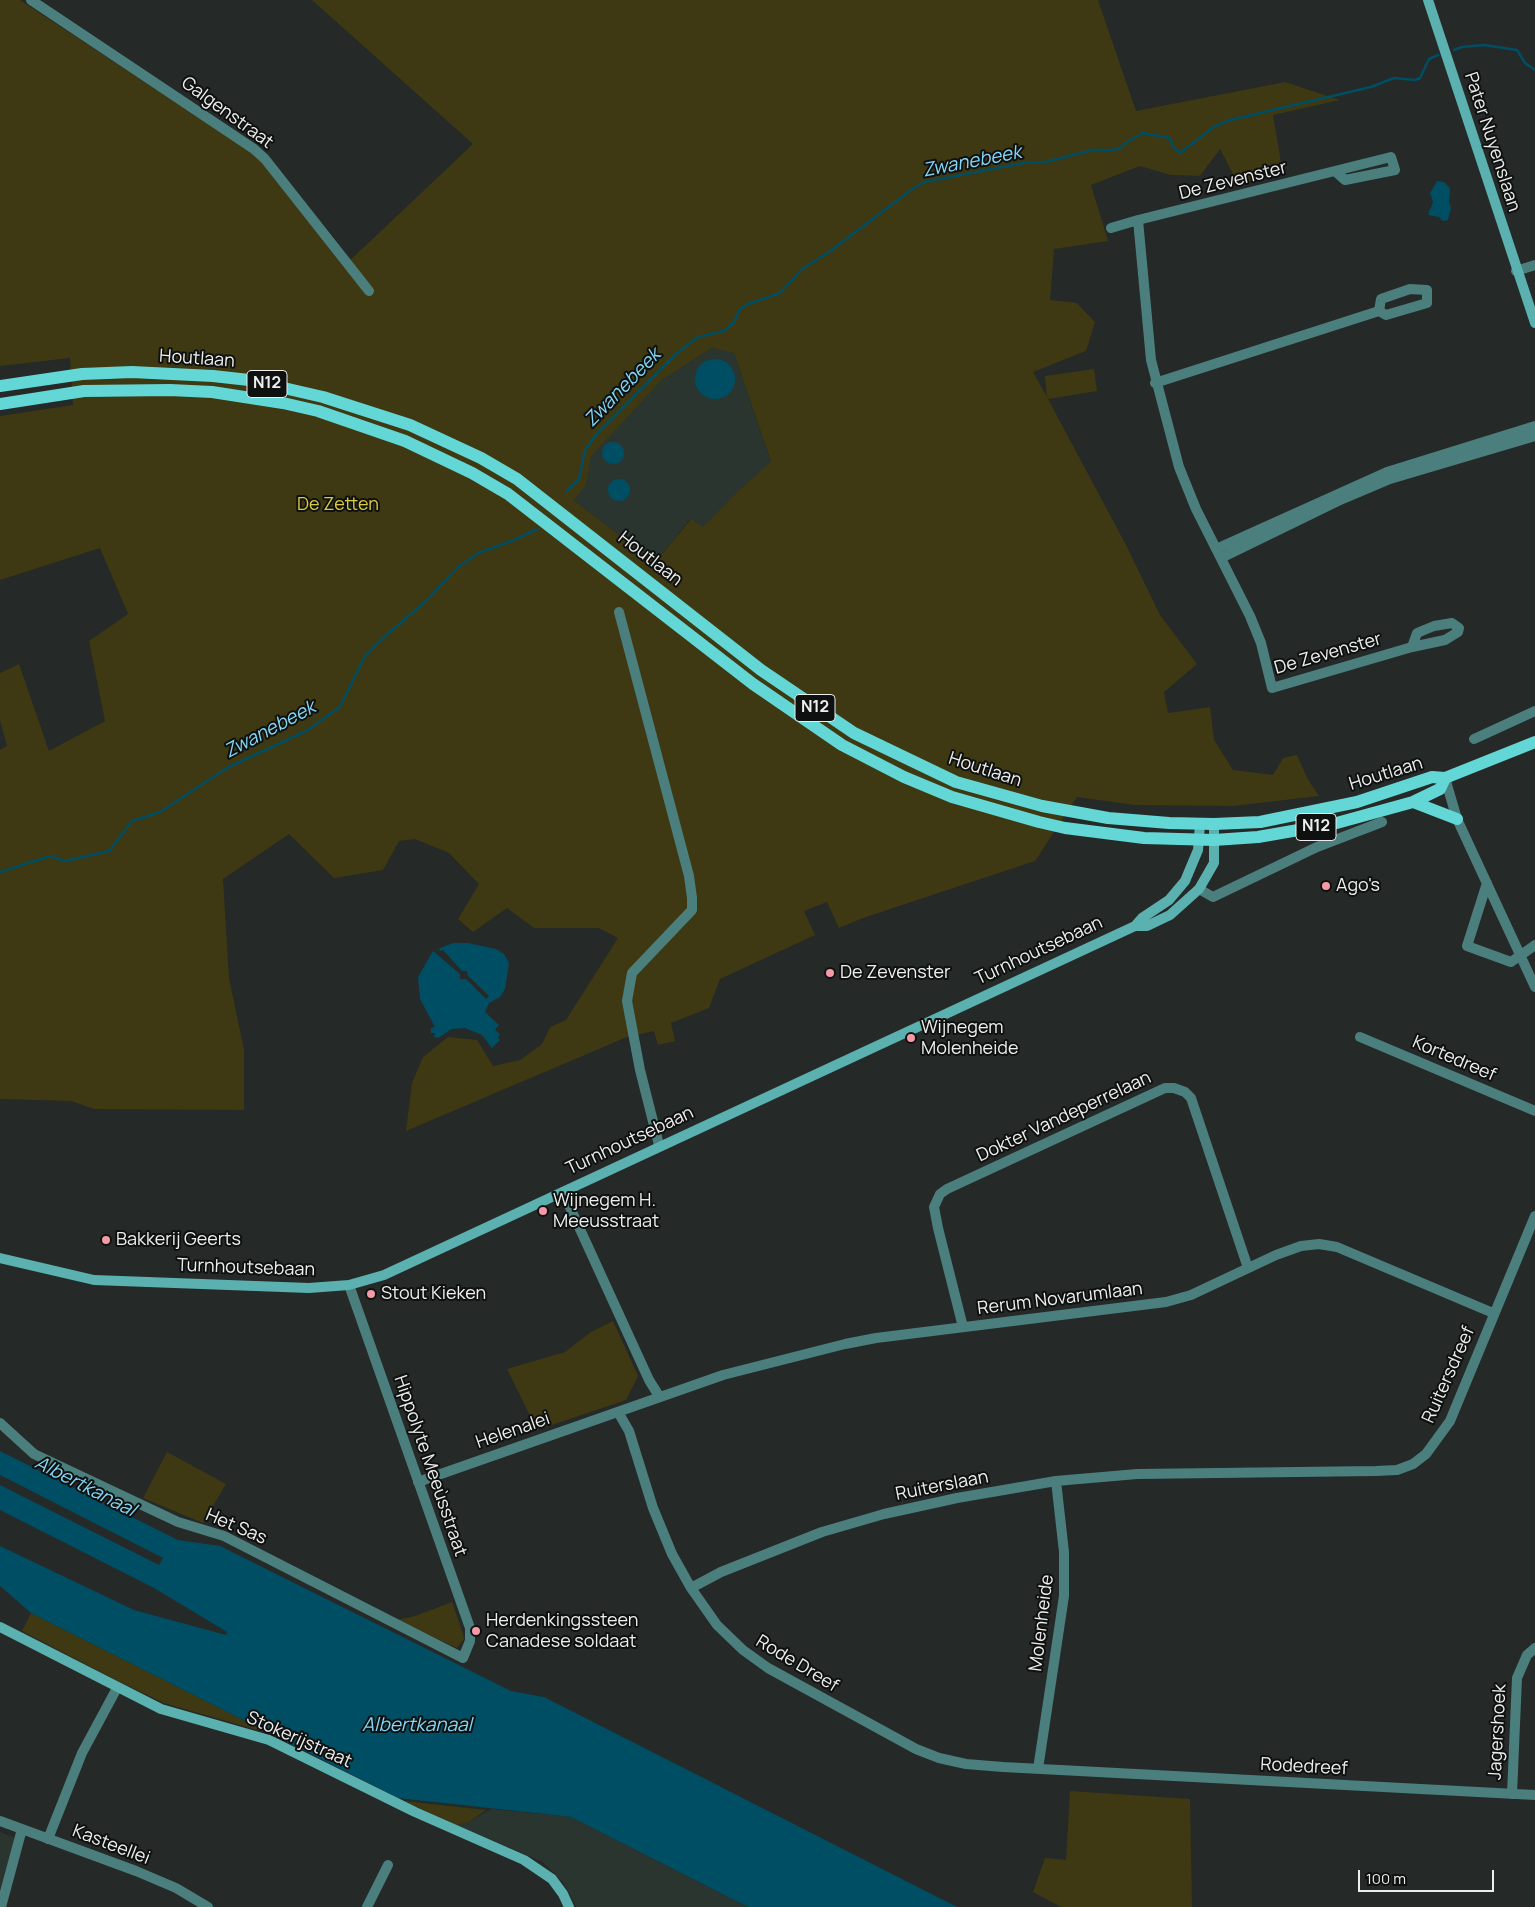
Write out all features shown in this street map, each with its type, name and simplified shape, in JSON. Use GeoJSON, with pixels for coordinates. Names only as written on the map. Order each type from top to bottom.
{"type":"FeatureCollection","features":[{"type":"Feature","properties":{"kind":"main road","name":"Pater Nuyenslaan"},"geometry":{"type":"LineString","coordinates":[[1428,0],[1516,271],[1535,323]]}},
{"type":"Feature","properties":{"kind":"main road","name":"Houtlaan"},"geometry":{"type":"LineString","coordinates":[[0,386],[82,374],[132,372],[213,376],[288,388],[381,414],[436,436],[517,479],[761,670],[830,719],[880,746],[956,782],[1034,804],[1108,818],[1214,824],[1289,817],[1358,802],[1432,777],[1445,778],[1440,789],[1413,802],[1304,830],[1199,840],[1127,836],[1056,826],[952,797],[871,761],[786,709],[508,494],[436,454],[378,430],[301,407],[212,392],[170,390],[84,391],[0,404]]}},
{"type":"Feature","properties":{"kind":"main road","name":"N12"},"geometry":{"type":"LineString","coordinates":[[1445,778],[1535,742]]}},
{"type":"Feature","properties":{"kind":"main road"},"geometry":{"type":"LineString","coordinates":[[1413,802],[1457,819]]}},
{"type":"Feature","properties":{"kind":"main road","name":"Turnhoutsebaan"},"geometry":{"type":"LineString","coordinates":[[0,1259],[94,1280],[309,1288],[349,1285],[384,1274],[1135,926],[1142,918],[1169,900],[1186,881],[1198,850],[1200,824]]}},
{"type":"Feature","properties":{"kind":"main road","name":"Turnhoutsebaan"},"geometry":{"type":"LineString","coordinates":[[1135,926],[1147,926],[1170,915],[1199,889],[1214,863],[1214,824]]}},
{"type":"Feature","properties":{"kind":"main road"},"geometry":{"type":"LineString","coordinates":[[1186,881],[1199,889]]}},
{"type":"Feature","properties":{"kind":"main road","name":"Stokerijstraat"},"geometry":{"type":"LineString","coordinates":[[0,1627],[161,1710],[269,1740],[414,1812],[524,1860],[552,1879],[563,1894],[568,1907]]}},
{"type":"Feature","properties":{"kind":"street","name":"Galgenstraat"},"geometry":{"type":"LineString","coordinates":[[31,0],[254,149],[265,159],[369,291]]}},
{"type":"Feature","properties":{"kind":"street","name":"De Zevenster"},"geometry":{"type":"LineString","coordinates":[[1111,228],[1391,157],[1394,170],[1345,180],[1336,172]]}},
{"type":"Feature","properties":{"kind":"street","name":"De Zevenster"},"geometry":{"type":"LineString","coordinates":[[1138,220],[1144,301],[1155,383],[1179,467],[1218,554],[1250,616],[1261,643],[1272,688],[1412,647]]}},
{"type":"Feature","properties":{"kind":"street"},"geometry":{"type":"LineString","coordinates":[[1516,271],[1535,265]]}},
{"type":"Feature","properties":{"kind":"street"},"geometry":{"type":"LineString","coordinates":[[1155,383],[1379,311]]}},
{"type":"Feature","properties":{"kind":"street"},"geometry":{"type":"LineString","coordinates":[[1474,450],[1535,426]]}},
{"type":"Feature","properties":{"kind":"street"},"geometry":{"type":"LineString","coordinates":[[1218,554],[1305,512],[1389,476],[1474,450],[1535,436]]}},
{"type":"Feature","properties":{"kind":"street"},"geometry":{"type":"LineString","coordinates":[[619,612],[689,876],[692,898],[692,910],[632,973],[627,1001],[640,1070],[659,1145]]}},
{"type":"Feature","properties":{"kind":"street"},"geometry":{"type":"LineString","coordinates":[[1474,739],[1535,711]]}},
{"type":"Feature","properties":{"kind":"street"},"geometry":{"type":"LineString","coordinates":[[1445,778],[1457,819],[1535,987]]}},
{"type":"Feature","properties":{"kind":"street"},"geometry":{"type":"LineString","coordinates":[[1199,889],[1213,898],[1317,847],[1382,822]]}},
{"type":"Feature","properties":{"kind":"street"},"geometry":{"type":"LineString","coordinates":[[1487,882],[1467,946],[1511,962],[1535,945]]}},
{"type":"Feature","properties":{"kind":"street","name":"Kortedreef"},"geometry":{"type":"LineString","coordinates":[[1360,1037],[1535,1111]]}},
{"type":"Feature","properties":{"kind":"street","name":"Dokter Vandeperrelaan"},"geometry":{"type":"LineString","coordinates":[[963,1328],[934,1207],[940,1194],[1165,1088],[1174,1088],[1186,1092],[1191,1098],[1248,1268]]}},
{"type":"Feature","properties":{"kind":"street"},"geometry":{"type":"LineString","coordinates":[[563,1192],[656,1397]]}},
{"type":"Feature","properties":{"kind":"street","name":"Ruitersdreef"},"geometry":{"type":"LineString","coordinates":[[1212,1472],[1397,1470],[1413,1464],[1426,1454],[1450,1421],[1535,1216]]}},
{"type":"Feature","properties":{"kind":"street","name":"Rerum Novarumlaan"},"geometry":{"type":"LineString","coordinates":[[623,1410],[723,1375],[845,1344],[1166,1302],[1191,1295],[1276,1255],[1302,1246],[1319,1244],[1337,1247],[1493,1314]]}},
{"type":"Feature","properties":{"kind":"street","name":"Hippolyte Meeùsstraat"},"geometry":{"type":"LineString","coordinates":[[349,1285],[470,1628],[470,1641],[463,1658]]}},
{"type":"Feature","properties":{"kind":"street","name":"Helenalei"},"geometry":{"type":"LineString","coordinates":[[418,1482],[623,1410]]}},
{"type":"Feature","properties":{"kind":"street","name":"Rode Dreef"},"geometry":{"type":"LineString","coordinates":[[623,1410],[630,1420],[629,1431],[663,1532],[691,1588],[717,1626],[743,1650],[762,1663],[916,1749],[940,1758],[966,1764],[1072,1771]]}},
{"type":"Feature","properties":{"kind":"street","name":"Het Sas"},"geometry":{"type":"LineString","coordinates":[[0,1423],[34,1454],[178,1522],[224,1536],[463,1658]]}},
{"type":"Feature","properties":{"kind":"street","name":"Ruiterslaan"},"geometry":{"type":"LineString","coordinates":[[691,1588],[721,1572],[831,1530],[884,1514],[957,1498],[1056,1481],[1137,1474],[1212,1472]]}},
{"type":"Feature","properties":{"kind":"street","name":"Molenheide"},"geometry":{"type":"LineString","coordinates":[[1038,1769],[1064,1596],[1064,1552],[1056,1481]]}},
{"type":"Feature","properties":{"kind":"street","name":"Jagershoek"},"geometry":{"type":"LineString","coordinates":[[1512,1794],[1517,1678],[1527,1655],[1535,1648]]}},
{"type":"Feature","properties":{"kind":"street"},"geometry":{"type":"LineString","coordinates":[[48,1839],[82,1753],[117,1688]]}},
{"type":"Feature","properties":{"kind":"street","name":"Rodedreef"},"geometry":{"type":"LineString","coordinates":[[1072,1771],[1535,1795]]}},
{"type":"Feature","properties":{"kind":"street","name":"Kasteellei"},"geometry":{"type":"LineString","coordinates":[[0,1821],[160,1881],[208,1907]]}},
{"type":"Feature","properties":{"kind":"street"},"geometry":{"type":"LineString","coordinates":[[1,1907],[22,1829]]}},
{"type":"Feature","properties":{"kind":"street"},"geometry":{"type":"LineString","coordinates":[[367,1907],[388,1865]]}},
{"type":"Feature","properties":{"kind":"shaded area"},"geometry":{"type":"Polygon","coordinates":[[[712,348],[734,353],[771,463],[739,490],[703,528],[690,519],[655,563],[574,500],[586,485],[590,456],[662,380],[712,348]]]}},
{"type":"Feature","properties":{"kind":"shaded area"},"geometry":{"type":"Polygon","coordinates":[[[491,1809],[571,1817],[748,1907],[576,1907],[563,1882],[543,1862],[457,1825],[469,1822],[491,1809]]]}},
{"type":"Feature","properties":{"kind":"shaded area"},"geometry":{"type":"Polygon","coordinates":[[[0,1832],[16,1838],[0,1899],[0,1832]]]}},
{"type":"Feature","properties":{"kind":"green space","name":"De Zetten"},"geometry":{"type":"Polygon","coordinates":[[[0,0],[20,0],[249,151],[262,162],[344,266],[473,144],[312,0],[1098,0],[1136,111],[1285,82],[1340,100],[1273,115],[1283,174],[1238,184],[1220,149],[1200,176],[1171,175],[1140,166],[1091,185],[1108,241],[1054,249],[1050,300],[1077,303],[1095,322],[1086,351],[1033,372],[1047,397],[1045,376],[1094,369],[1097,391],[1048,399],[1126,545],[1160,615],[1197,664],[1164,692],[1168,713],[1210,707],[1214,740],[1233,770],[1273,775],[1283,758],[1297,755],[1307,778],[1319,796],[1233,806],[1135,805],[1077,797],[1035,861],[863,918],[839,928],[827,902],[804,911],[815,935],[720,979],[709,1008],[671,1023],[675,1041],[658,1045],[654,1031],[627,1037],[406,1131],[412,1083],[423,1057],[448,1037],[477,1040],[493,1066],[520,1060],[542,1044],[550,1027],[566,1020],[618,938],[599,928],[534,928],[507,908],[473,932],[458,919],[479,884],[449,853],[415,839],[399,841],[383,870],[334,878],[289,834],[223,879],[229,978],[244,1050],[244,1110],[94,1109],[71,1101],[0,1099],[0,750],[7,746],[0,720],[0,673],[19,664],[49,751],[105,721],[89,641],[128,614],[100,548],[0,580],[0,416],[73,405],[70,358],[0,366],[0,0]],[[712,348],[662,380],[591,456],[586,485],[574,500],[655,563],[691,519],[703,527],[739,490],[771,462],[734,353],[712,348]]]}},
{"type":"Feature","properties":{"kind":"green space"},"geometry":{"type":"Polygon","coordinates":[[[613,1321],[638,1376],[626,1400],[537,1430],[507,1369],[565,1352],[591,1332],[613,1321]]]}},
{"type":"Feature","properties":{"kind":"green space"},"geometry":{"type":"Polygon","coordinates":[[[167,1452],[226,1484],[203,1523],[143,1498],[167,1452]]]}},
{"type":"Feature","properties":{"kind":"green space"},"geometry":{"type":"Polygon","coordinates":[[[452,1602],[464,1639],[457,1648],[397,1620],[415,1616],[452,1602]]]}},
{"type":"Feature","properties":{"kind":"green space"},"geometry":{"type":"Polygon","coordinates":[[[31,1613],[271,1734],[164,1703],[120,1682],[22,1631],[31,1613]]]}},
{"type":"Feature","properties":{"kind":"green space"},"geometry":{"type":"Polygon","coordinates":[[[1070,1791],[1190,1799],[1192,1907],[1061,1907],[1033,1892],[1045,1858],[1066,1860],[1070,1791]]]}},
{"type":"Feature","properties":{"kind":"green space"},"geometry":{"type":"Polygon","coordinates":[[[404,1801],[486,1810],[469,1822],[457,1825],[404,1801]]]}},
{"type":"Feature","properties":{"kind":"water"},"geometry":{"type":"Polygon","coordinates":[[[1437,181],[1444,182],[1450,188],[1449,202],[1451,208],[1448,220],[1443,221],[1439,217],[1428,215],[1433,202],[1430,193],[1437,181]]]}},
{"type":"Feature","properties":{"kind":"water"},"geometry":{"type":"Polygon","coordinates":[[[711,359],[719,359],[726,362],[732,368],[735,379],[732,390],[726,396],[719,399],[711,399],[704,396],[698,390],[695,383],[695,375],[698,368],[704,362],[711,359]]]}},
{"type":"Feature","properties":{"kind":"water"},"geometry":{"type":"Polygon","coordinates":[[[613,442],[621,445],[624,453],[621,461],[613,464],[605,461],[602,453],[605,445],[613,442]]]}},
{"type":"Feature","properties":{"kind":"water"},"geometry":{"type":"Polygon","coordinates":[[[619,479],[627,482],[630,490],[627,498],[619,501],[611,498],[608,490],[611,482],[619,479]]]}},
{"type":"Feature","properties":{"kind":"water"},"geometry":{"type":"Polygon","coordinates":[[[453,943],[468,943],[496,949],[504,954],[509,963],[505,989],[500,997],[489,1003],[485,1012],[499,1025],[495,1030],[500,1034],[498,1038],[500,1040],[492,1048],[482,1035],[465,1028],[452,1029],[438,1038],[434,1037],[435,1033],[431,1033],[431,1028],[435,1027],[420,999],[418,977],[433,951],[460,974],[460,979],[466,979],[486,999],[489,996],[468,976],[467,971],[462,971],[443,950],[438,949],[453,943]]]}},
{"type":"Feature","properties":{"kind":"water","name":"Albertkanaal"},"geometry":{"type":"Polygon","coordinates":[[[0,1451],[178,1540],[220,1546],[511,1691],[544,1697],[957,1907],[748,1907],[571,1817],[398,1798],[31,1613],[0,1586],[0,1546],[134,1610],[226,1635],[227,1632],[154,1588],[0,1510],[0,1485],[159,1565],[163,1558],[0,1475],[0,1451]]]}},
{"type":"Feature","properties":{"kind":"waterway","name":"Zwanebeek"},"geometry":{"type":"LineString","coordinates":[[1454,50],[1462,47],[1484,45],[1517,50],[1525,63],[1535,70]]}},
{"type":"Feature","properties":{"kind":"waterway","name":"Zwanebeek"},"geometry":{"type":"LineString","coordinates":[[567,491],[579,479],[585,450],[595,436],[676,354],[698,337],[724,331],[734,322],[740,309],[748,304],[780,293],[802,269],[829,252],[924,182],[1024,163],[1045,162],[1093,150],[1114,150],[1121,148],[1127,142],[1143,133],[1170,138],[1173,147],[1180,153],[1215,126],[1230,120],[1371,87],[1394,78],[1415,80],[1420,78],[1429,59],[1438,55]]}},
{"type":"Feature","properties":{"kind":"waterway","name":"Zwanebeek"},"geometry":{"type":"LineString","coordinates":[[0,872],[50,856],[65,861],[109,851],[132,821],[160,812],[227,768],[306,731],[340,707],[365,656],[426,601],[456,569],[478,553],[514,540],[537,529]]}},
{"type":"Feature","properties":{"kind":"place","name":"Ago's"},"geometry":{"type":"Point","coordinates":[1326,886]}},
{"type":"Feature","properties":{"kind":"place","name":"De Zevenster"},"geometry":{"type":"Point","coordinates":[830,973]}},
{"type":"Feature","properties":{"kind":"place","name":"Wijnegem Molenheide"},"geometry":{"type":"Point","coordinates":[911,1038]}},
{"type":"Feature","properties":{"kind":"place","name":"Wijnegem H. Meeusstraat"},"geometry":{"type":"Point","coordinates":[543,1211]}},
{"type":"Feature","properties":{"kind":"place","name":"Bakkerij Geerts"},"geometry":{"type":"Point","coordinates":[106,1240]}},
{"type":"Feature","properties":{"kind":"place","name":"Stout Kieken"},"geometry":{"type":"Point","coordinates":[371,1294]}},
{"type":"Feature","properties":{"kind":"place","name":"Herdenkingssteen Canadese soldaat"},"geometry":{"type":"Point","coordinates":[476,1631]}}]}
